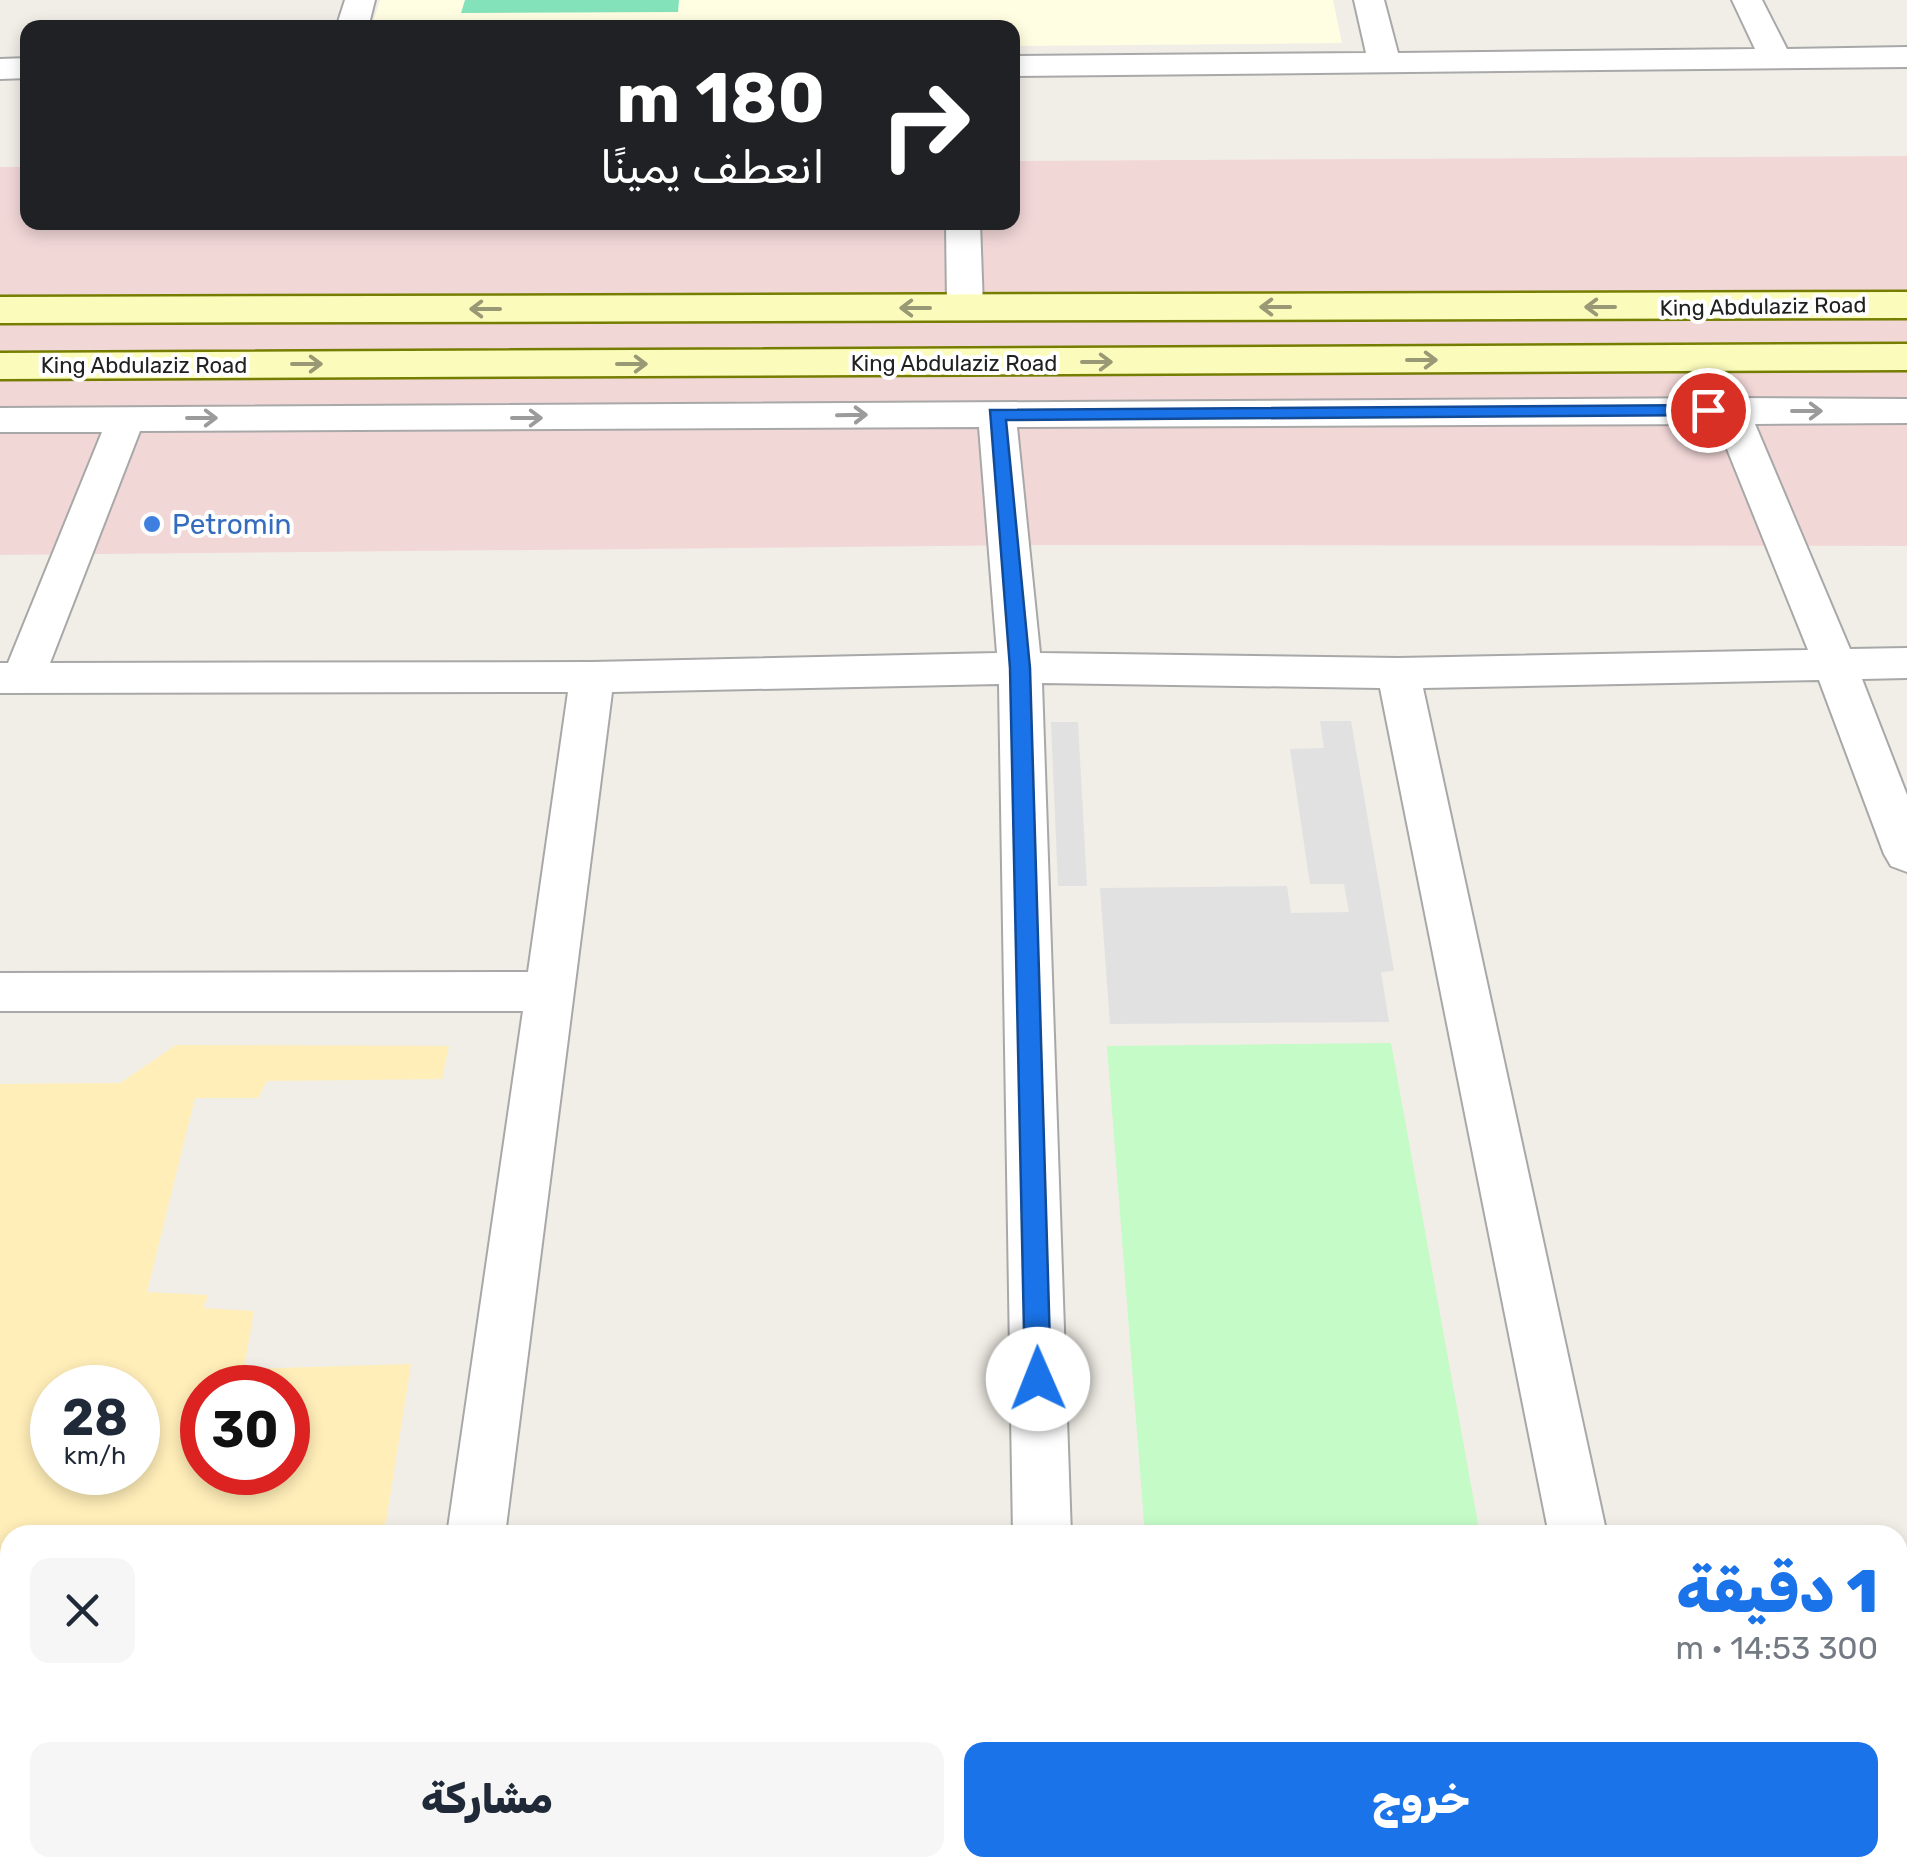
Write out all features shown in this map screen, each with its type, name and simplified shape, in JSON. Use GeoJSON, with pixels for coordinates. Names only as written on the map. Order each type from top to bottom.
{"type":"FeatureCollection","features":[{"type":"Feature","properties":{"kind":"main road","name":"King Abdulaziz Road"},"geometry":{"type":"LineString","coordinates":[[0,310],[1907,304]]}},
{"type":"Feature","properties":{"kind":"main road","name":"King Abdulaziz Road"},"geometry":{"type":"LineString","coordinates":[[0,366],[1907,358]]}},
{"type":"Feature","properties":{"kind":"street"},"geometry":{"type":"LineString","coordinates":[[1369,0],[1384,61]]}},
{"type":"Feature","properties":{"kind":"street"},"geometry":{"type":"LineString","coordinates":[[1746,0],[1774,57]]}},
{"type":"Feature","properties":{"kind":"street"},"geometry":{"type":"LineString","coordinates":[[1020,66],[1907,57]]}},
{"type":"Feature","properties":{"kind":"street"},"geometry":{"type":"LineString","coordinates":[[963,230],[965,308]]}},
{"type":"Feature","properties":{"kind":"street"},"geometry":{"type":"LineString","coordinates":[[1730,410],[1834,662],[1907,854]]}},
{"type":"Feature","properties":{"kind":"street"},"geometry":{"type":"LineString","coordinates":[[0,420],[1907,411]]}},
{"type":"Feature","properties":{"kind":"street"},"geometry":{"type":"LineString","coordinates":[[997,414],[1020,668],[1042,1525]]}},
{"type":"Feature","properties":{"kind":"street"},"geometry":{"type":"LineString","coordinates":[[126,419],[12,678],[592,677],[1020,668],[1398,674],[1907,662]]}},
{"type":"Feature","properties":{"kind":"street"},"geometry":{"type":"LineString","coordinates":[[1398,674],[1576,1525]]}},
{"type":"Feature","properties":{"kind":"street"},"geometry":{"type":"LineString","coordinates":[[477,1525],[592,677]]}},
{"type":"Feature","properties":{"kind":"street"},"geometry":{"type":"LineString","coordinates":[[0,992],[549,991]]}},
{"type":"Feature","properties":{"kind":"shaded area"},"geometry":{"type":"Polygon","coordinates":[[[380,0],[1333,0],[1342,43],[1020,46],[1020,20],[374,20],[380,0]]]}},
{"type":"Feature","properties":{"kind":"shaded area"},"geometry":{"type":"Polygon","coordinates":[[[1907,156],[1907,546],[1043,545],[0,555],[0,167],[20,167],[20,230],[1020,230],[1020,161],[1907,156]]]}},
{"type":"Feature","properties":{"kind":"shaded area"},"geometry":{"type":"Polygon","coordinates":[[[1320,721],[1351,721],[1394,971],[1381,972],[1389,1022],[1110,1024],[1100,888],[1287,886],[1291,913],[1349,912],[1344,884],[1310,884],[1290,749],[1324,748],[1320,721]]]}},
{"type":"Feature","properties":{"kind":"shaded area"},"geometry":{"type":"Polygon","coordinates":[[[1051,722],[1078,722],[1087,886],[1058,886],[1051,722]]]}},
{"type":"Feature","properties":{"kind":"sand"},"geometry":{"type":"Polygon","coordinates":[[[176,1045],[449,1046],[442,1079],[267,1081],[258,1098],[195,1098],[147,1292],[208,1295],[203,1308],[254,1311],[245,1365],[180,1365],[180,1495],[310,1495],[310,1367],[411,1364],[386,1525],[0,1525],[0,1084],[120,1083],[176,1045]]]}},
{"type":"Feature","properties":{"kind":"green space"},"geometry":{"type":"Polygon","coordinates":[[[465,0],[679,0],[678,12],[461,13],[465,0]]]}},
{"type":"Feature","properties":{"kind":"green space"},"geometry":{"type":"Polygon","coordinates":[[[1391,1043],[1478,1525],[1144,1525],[1107,1046],[1391,1043]]]}},
{"type":"Feature","properties":{"kind":"place","name":"Petromin"},"geometry":{"type":"Point","coordinates":[152,524]}},
{"type":"Feature","properties":{"kind":"route"},"geometry":{"type":"LineString","coordinates":[[1038,1379],[1020,668],[997,414],[1708,410]]}}]}
